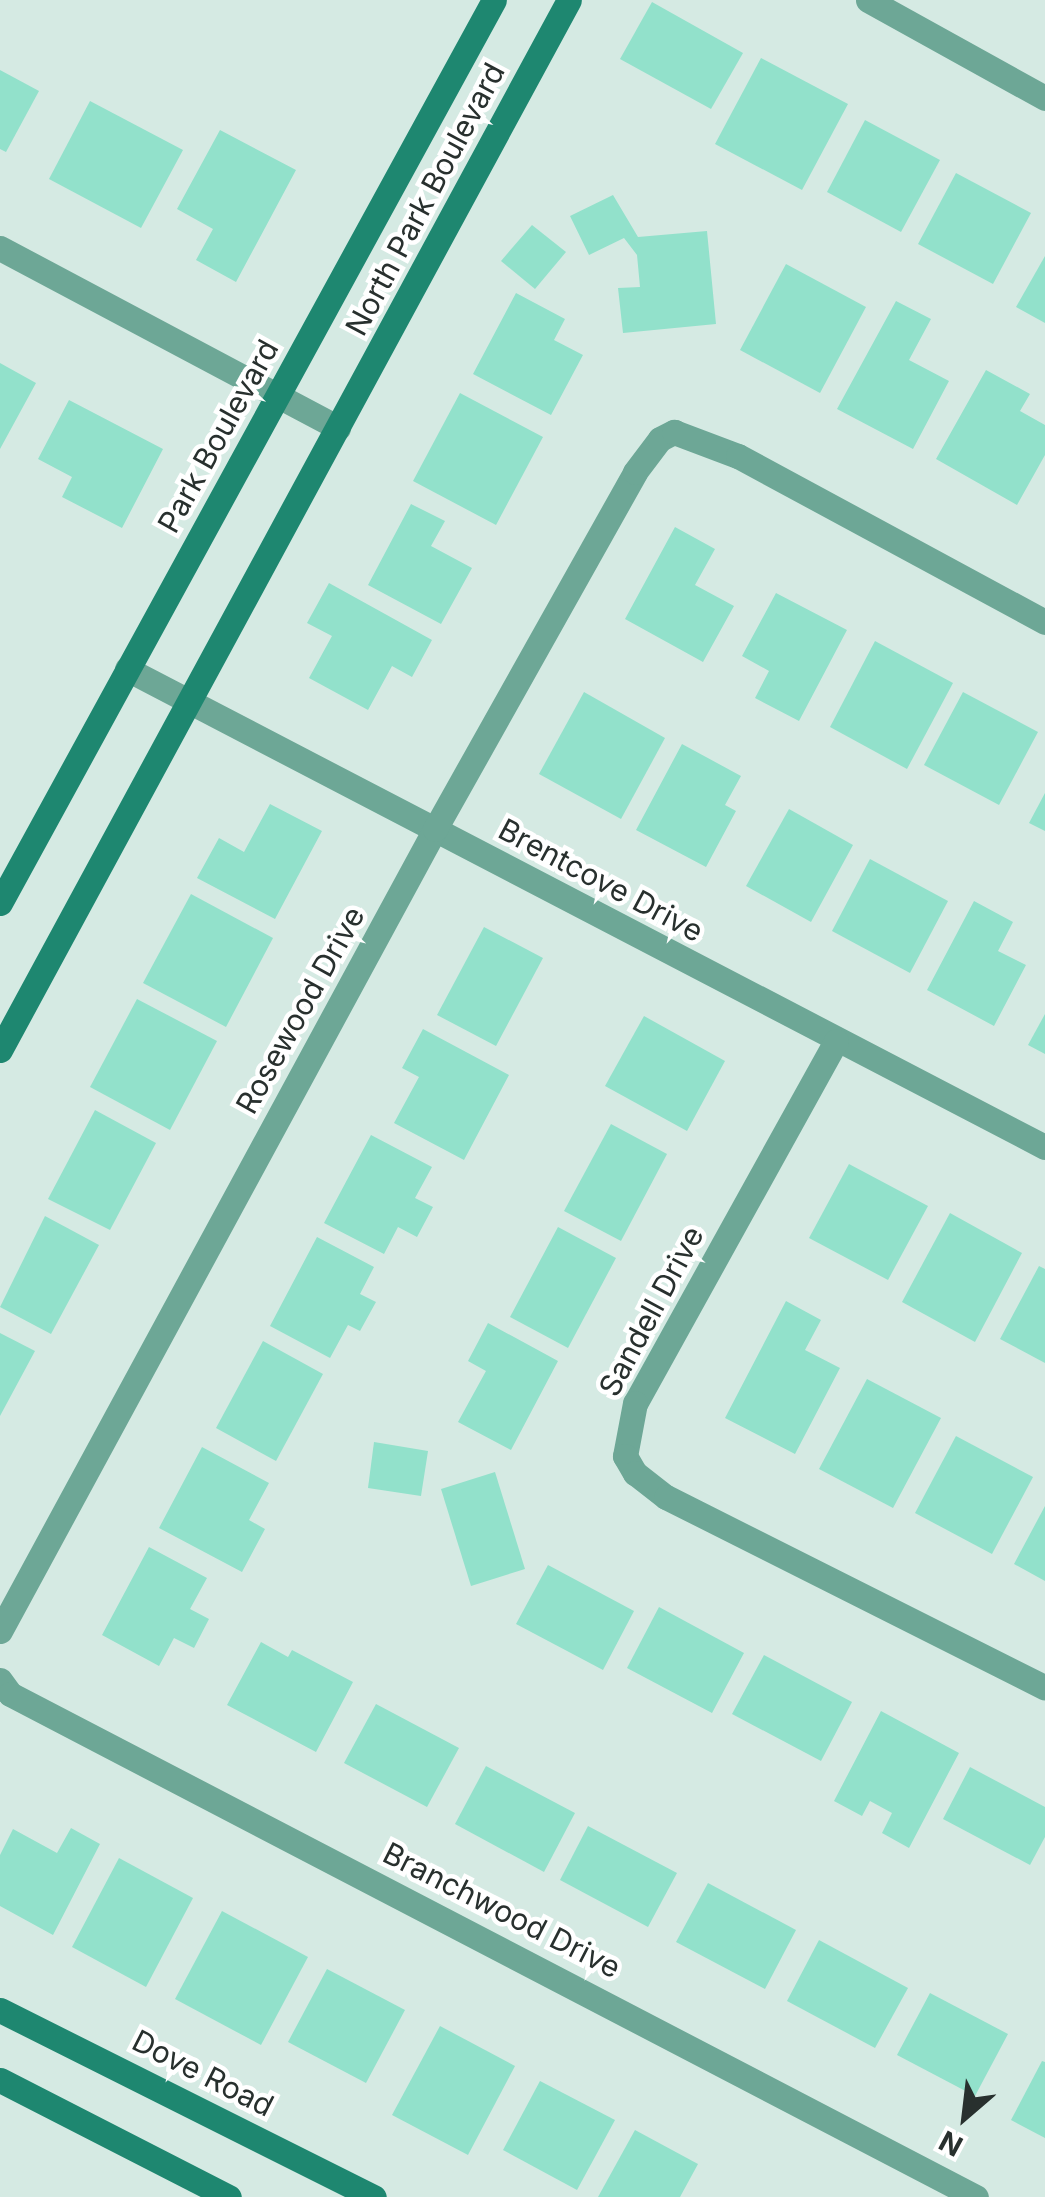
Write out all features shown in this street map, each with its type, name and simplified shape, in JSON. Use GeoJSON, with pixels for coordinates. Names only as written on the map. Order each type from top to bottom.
{"type":"FeatureCollection","features":[{"type":"Feature","properties":{"kind":"main road","name":"Park Boulevard"},"geometry":{"type":"LineString","coordinates":[[0,903],[494,0]]}},
{"type":"Feature","properties":{"kind":"main road","name":"North Park Boulevard"},"geometry":{"type":"LineString","coordinates":[[338,428],[569,0]]}},
{"type":"Feature","properties":{"kind":"main road"},"geometry":{"type":"LineString","coordinates":[[0,1050],[338,428]]}},
{"type":"Feature","properties":{"kind":"main road","name":"Dove Road"},"geometry":{"type":"LineString","coordinates":[[0,2010],[374,2197]]}},
{"type":"Feature","properties":{"kind":"main road"},"geometry":{"type":"LineString","coordinates":[[0,2080],[229,2197]]}},
{"type":"Feature","properties":{"kind":"street"},"geometry":{"type":"LineString","coordinates":[[868,0],[1045,98]]}},
{"type":"Feature","properties":{"kind":"street"},"geometry":{"type":"LineString","coordinates":[[0,248],[338,428]]}},
{"type":"Feature","properties":{"kind":"street","name":"Rosewood Drive"},"geometry":{"type":"LineString","coordinates":[[0,1631],[435,830],[635,472],[660,439],[674,432],[738,456],[1045,622]]}},
{"type":"Feature","properties":{"kind":"street","name":"Brentcove Drive"},"geometry":{"type":"LineString","coordinates":[[127,669],[1045,1147]]}},
{"type":"Feature","properties":{"kind":"street","name":"Sandell Drive"},"geometry":{"type":"LineString","coordinates":[[836,1040],[635,1403],[626,1456],[635,1472],[666,1497],[1045,1688]]}},
{"type":"Feature","properties":{"kind":"street","name":"Branchwood Drive"},"geometry":{"type":"LineString","coordinates":[[0,1680],[10,1694],[976,2197]]}},
{"type":"Feature","properties":{"kind":"building"},"geometry":{"type":"Polygon","coordinates":[[[652,2],[743,53],[711,109],[620,59],[652,2]]]}},
{"type":"Feature","properties":{"kind":"building"},"geometry":{"type":"Polygon","coordinates":[[[761,58],[848,104],[802,190],[715,144],[761,58]]]}},
{"type":"Feature","properties":{"kind":"building"},"geometry":{"type":"Polygon","coordinates":[[[0,70],[39,91],[6,152],[0,149],[0,70]]]}},
{"type":"Feature","properties":{"kind":"building"},"geometry":{"type":"Polygon","coordinates":[[[90,101],[183,150],[141,228],[49,179],[90,101]]]}},
{"type":"Feature","properties":{"kind":"building"},"geometry":{"type":"Polygon","coordinates":[[[865,120],[940,160],[901,232],[827,192],[865,120]]]}},
{"type":"Feature","properties":{"kind":"building"},"geometry":{"type":"Polygon","coordinates":[[[220,130],[296,170],[236,282],[196,260],[213,229],[177,209],[220,130]]]}},
{"type":"Feature","properties":{"kind":"building"},"geometry":{"type":"Polygon","coordinates":[[[956,173],[1031,213],[993,284],[918,244],[956,173]]]}},
{"type":"Feature","properties":{"kind":"building"},"geometry":{"type":"Polygon","coordinates":[[[613,195],[638,237],[707,231],[716,324],[623,333],[618,288],[640,287],[637,255],[624,238],[589,255],[570,216],[613,195]]]}},
{"type":"Feature","properties":{"kind":"building"},"geometry":{"type":"Polygon","coordinates":[[[532,225],[566,252],[535,289],[501,261],[532,225]]]}},
{"type":"Feature","properties":{"kind":"building"},"geometry":{"type":"Polygon","coordinates":[[[1045,256],[1045,323],[1016,307],[1045,256]]]}},
{"type":"Feature","properties":{"kind":"building"},"geometry":{"type":"Polygon","coordinates":[[[786,264],[866,307],[820,393],[740,350],[786,264]]]}},
{"type":"Feature","properties":{"kind":"building"},"geometry":{"type":"Polygon","coordinates":[[[516,293],[565,319],[554,340],[583,355],[551,415],[473,374],[516,293]]]}},
{"type":"Feature","properties":{"kind":"building"},"geometry":{"type":"Polygon","coordinates":[[[896,301],[931,319],[909,360],[949,381],[913,449],[837,409],[896,301]]]}},
{"type":"Feature","properties":{"kind":"building"},"geometry":{"type":"Polygon","coordinates":[[[0,363],[36,383],[0,449],[0,363]]]}},
{"type":"Feature","properties":{"kind":"building"},"geometry":{"type":"Polygon","coordinates":[[[986,370],[1030,394],[1020,411],[1045,425],[1045,455],[1017,505],[936,459],[986,370]]]}},
{"type":"Feature","properties":{"kind":"building"},"geometry":{"type":"Polygon","coordinates":[[[460,393],[543,437],[496,525],[413,481],[460,393]]]}},
{"type":"Feature","properties":{"kind":"building"},"geometry":{"type":"Polygon","coordinates":[[[69,400],[163,449],[122,528],[62,497],[72,477],[38,459],[69,400]]]}},
{"type":"Feature","properties":{"kind":"building"},"geometry":{"type":"Polygon","coordinates":[[[411,504],[445,521],[431,546],[472,568],[441,624],[368,585],[411,504]]]}},
{"type":"Feature","properties":{"kind":"building"},"geometry":{"type":"Polygon","coordinates":[[[675,527],[715,549],[695,585],[734,606],[703,662],[625,619],[675,527]]]}},
{"type":"Feature","properties":{"kind":"building"},"geometry":{"type":"Polygon","coordinates":[[[329,583],[432,640],[412,677],[392,666],[368,710],[309,678],[332,636],[307,623],[329,583]]]}},
{"type":"Feature","properties":{"kind":"building"},"geometry":{"type":"Polygon","coordinates":[[[776,593],[847,630],[799,721],[755,698],[769,671],[742,656],[776,593]]]}},
{"type":"Feature","properties":{"kind":"building"},"geometry":{"type":"Polygon","coordinates":[[[875,641],[953,683],[907,769],[830,727],[875,641]]]}},
{"type":"Feature","properties":{"kind":"building"},"geometry":{"type":"Polygon","coordinates":[[[584,692],[665,738],[621,819],[539,774],[584,692]]]}},
{"type":"Feature","properties":{"kind":"building"},"geometry":{"type":"Polygon","coordinates":[[[963,692],[1038,732],[999,805],[924,765],[963,692]]]}},
{"type":"Feature","properties":{"kind":"building"},"geometry":{"type":"Polygon","coordinates":[[[682,744],[741,776],[725,805],[736,811],[706,867],[636,830],[682,744]]]}},
{"type":"Feature","properties":{"kind":"building"},"geometry":{"type":"Polygon","coordinates":[[[1045,793],[1045,831],[1029,823],[1045,793]]]}},
{"type":"Feature","properties":{"kind":"building"},"geometry":{"type":"Polygon","coordinates":[[[270,804],[322,831],[275,919],[197,878],[219,838],[244,852],[270,804]]]}},
{"type":"Feature","properties":{"kind":"building"},"geometry":{"type":"Polygon","coordinates":[[[789,809],[853,845],[811,922],[746,886],[789,809]]]}},
{"type":"Feature","properties":{"kind":"building"},"geometry":{"type":"Polygon","coordinates":[[[870,859],[948,901],[910,973],[832,931],[870,859]]]}},
{"type":"Feature","properties":{"kind":"building"},"geometry":{"type":"Polygon","coordinates":[[[191,894],[273,938],[226,1027],[143,983],[191,894]]]}},
{"type":"Feature","properties":{"kind":"building"},"geometry":{"type":"Polygon","coordinates":[[[974,901],[1013,922],[998,951],[1026,965],[994,1026],[927,990],[974,901]]]}},
{"type":"Feature","properties":{"kind":"building"},"geometry":{"type":"Polygon","coordinates":[[[484,927],[543,958],[496,1046],[437,1015],[484,927]]]}},
{"type":"Feature","properties":{"kind":"building"},"geometry":{"type":"Polygon","coordinates":[[[137,999],[217,1041],[170,1130],[90,1087],[137,999]]]}},
{"type":"Feature","properties":{"kind":"building"},"geometry":{"type":"Polygon","coordinates":[[[1045,1014],[1045,1054],[1028,1045],[1045,1014]]]}},
{"type":"Feature","properties":{"kind":"building"},"geometry":{"type":"Polygon","coordinates":[[[644,1016],[725,1061],[687,1131],[605,1086],[644,1016]]]}},
{"type":"Feature","properties":{"kind":"building"},"geometry":{"type":"Polygon","coordinates":[[[423,1029],[509,1075],[464,1160],[394,1123],[419,1077],[402,1068],[423,1029]]]}},
{"type":"Feature","properties":{"kind":"building"},"geometry":{"type":"Polygon","coordinates":[[[95,1110],[156,1143],[110,1230],[48,1199],[95,1110]]]}},
{"type":"Feature","properties":{"kind":"building"},"geometry":{"type":"Polygon","coordinates":[[[611,1124],[667,1154],[621,1241],[564,1211],[611,1124]]]}},
{"type":"Feature","properties":{"kind":"building"},"geometry":{"type":"Polygon","coordinates":[[[371,1135],[432,1167],[415,1198],[433,1207],[417,1237],[398,1227],[384,1254],[324,1223],[371,1135]]]}},
{"type":"Feature","properties":{"kind":"building"},"geometry":{"type":"Polygon","coordinates":[[[849,1164],[928,1206],[888,1280],[809,1238],[849,1164]]]}},
{"type":"Feature","properties":{"kind":"building"},"geometry":{"type":"Polygon","coordinates":[[[950,1213],[1022,1253],[975,1342],[902,1302],[950,1213]]]}},
{"type":"Feature","properties":{"kind":"building"},"geometry":{"type":"Polygon","coordinates":[[[45,1216],[99,1245],[51,1334],[0,1307],[45,1216]]]}},
{"type":"Feature","properties":{"kind":"building"},"geometry":{"type":"Polygon","coordinates":[[[558,1227],[616,1258],[568,1348],[510,1317],[558,1227]]]}},
{"type":"Feature","properties":{"kind":"building"},"geometry":{"type":"Polygon","coordinates":[[[317,1237],[374,1267],[360,1294],[376,1302],[360,1331],[348,1325],[330,1358],[270,1326],[317,1237]]]}},
{"type":"Feature","properties":{"kind":"building"},"geometry":{"type":"Polygon","coordinates":[[[1039,1266],[1045,1269],[1045,1363],[1000,1339],[1039,1266]]]}},
{"type":"Feature","properties":{"kind":"building"},"geometry":{"type":"Polygon","coordinates":[[[786,1301],[821,1320],[805,1350],[840,1368],[795,1454],[725,1418],[786,1301]]]}},
{"type":"Feature","properties":{"kind":"building"},"geometry":{"type":"Polygon","coordinates":[[[488,1323],[558,1361],[511,1450],[458,1422],[486,1371],[468,1361],[488,1323]]]}},
{"type":"Feature","properties":{"kind":"building"},"geometry":{"type":"Polygon","coordinates":[[[0,1333],[35,1351],[0,1416],[0,1333]]]}},
{"type":"Feature","properties":{"kind":"building"},"geometry":{"type":"Polygon","coordinates":[[[263,1341],[323,1374],[276,1461],[216,1428],[263,1341]]]}},
{"type":"Feature","properties":{"kind":"building"},"geometry":{"type":"Polygon","coordinates":[[[867,1379],[941,1418],[893,1508],[819,1469],[867,1379]]]}},
{"type":"Feature","properties":{"kind":"building"},"geometry":{"type":"Polygon","coordinates":[[[956,1436],[1033,1477],[992,1554],[915,1513],[956,1436]]]}},
{"type":"Feature","properties":{"kind":"building"},"geometry":{"type":"Polygon","coordinates":[[[374,1442],[428,1451],[421,1496],[368,1488],[374,1442]]]}},
{"type":"Feature","properties":{"kind":"building"},"geometry":{"type":"Polygon","coordinates":[[[202,1447],[269,1483],[249,1520],[265,1529],[242,1572],[159,1528],[202,1447]]]}},
{"type":"Feature","properties":{"kind":"building"},"geometry":{"type":"Polygon","coordinates":[[[495,1472],[525,1569],[471,1586],[441,1489],[495,1472]]]}},
{"type":"Feature","properties":{"kind":"building"},"geometry":{"type":"Polygon","coordinates":[[[1045,1506],[1045,1581],[1014,1564],[1045,1506]]]}},
{"type":"Feature","properties":{"kind":"building"},"geometry":{"type":"Polygon","coordinates":[[[149,1547],[207,1578],[190,1609],[209,1619],[194,1648],[174,1638],[159,1666],[102,1635],[149,1547]]]}},
{"type":"Feature","properties":{"kind":"building"},"geometry":{"type":"Polygon","coordinates":[[[548,1565],[634,1611],[603,1670],[516,1624],[548,1565]]]}},
{"type":"Feature","properties":{"kind":"building"},"geometry":{"type":"Polygon","coordinates":[[[659,1607],[744,1653],[712,1713],[627,1668],[659,1607]]]}},
{"type":"Feature","properties":{"kind":"building"},"geometry":{"type":"Polygon","coordinates":[[[261,1642],[288,1657],[292,1650],[353,1682],[316,1752],[227,1705],[261,1642]]]}},
{"type":"Feature","properties":{"kind":"building"},"geometry":{"type":"Polygon","coordinates":[[[764,1655],[852,1702],[821,1761],[732,1714],[764,1655]]]}},
{"type":"Feature","properties":{"kind":"building"},"geometry":{"type":"Polygon","coordinates":[[[376,1704],[459,1748],[427,1807],[344,1763],[376,1704]]]}},
{"type":"Feature","properties":{"kind":"building"},"geometry":{"type":"Polygon","coordinates":[[[881,1711],[959,1753],[909,1848],[882,1833],[892,1813],[870,1801],[862,1816],[834,1801],[881,1711]]]}},
{"type":"Feature","properties":{"kind":"building"},"geometry":{"type":"Polygon","coordinates":[[[486,1766],[575,1813],[544,1872],[455,1824],[486,1766]]]}},
{"type":"Feature","properties":{"kind":"building"},"geometry":{"type":"Polygon","coordinates":[[[970,1767],[1045,1807],[1045,1837],[1030,1865],[943,1819],[970,1767]]]}},
{"type":"Feature","properties":{"kind":"building"},"geometry":{"type":"Polygon","coordinates":[[[588,1826],[677,1873],[648,1927],[560,1880],[588,1826]]]}},
{"type":"Feature","properties":{"kind":"building"},"geometry":{"type":"Polygon","coordinates":[[[71,1828],[100,1844],[53,1935],[0,1906],[0,1855],[13,1829],[57,1853],[71,1828]]]}},
{"type":"Feature","properties":{"kind":"building"},"geometry":{"type":"Polygon","coordinates":[[[119,1858],[193,1898],[146,1987],[72,1947],[119,1858]]]}},
{"type":"Feature","properties":{"kind":"building"},"geometry":{"type":"Polygon","coordinates":[[[708,1883],[796,1930],[765,1989],[676,1942],[708,1883]]]}},
{"type":"Feature","properties":{"kind":"building"},"geometry":{"type":"Polygon","coordinates":[[[222,1911],[308,1957],[261,2045],[175,1999],[222,1911]]]}},
{"type":"Feature","properties":{"kind":"building"},"geometry":{"type":"Polygon","coordinates":[[[819,1940],[908,1988],[875,2048],[787,2001],[819,1940]]]}},
{"type":"Feature","properties":{"kind":"building"},"geometry":{"type":"Polygon","coordinates":[[[327,1969],[405,2010],[366,2083],[288,2042],[327,1969]]]}},
{"type":"Feature","properties":{"kind":"building"},"geometry":{"type":"Polygon","coordinates":[[[930,1993],[1008,2034],[975,2096],[897,2055],[930,1993]]]}},
{"type":"Feature","properties":{"kind":"building"},"geometry":{"type":"Polygon","coordinates":[[[440,2026],[515,2066],[468,2155],[392,2115],[440,2026]]]}},
{"type":"Feature","properties":{"kind":"building"},"geometry":{"type":"Polygon","coordinates":[[[1042,2061],[1045,2062],[1045,2138],[1011,2120],[1042,2061]]]}},
{"type":"Feature","properties":{"kind":"building"},"geometry":{"type":"Polygon","coordinates":[[[540,2081],[615,2120],[577,2190],[503,2150],[540,2081]]]}},
{"type":"Feature","properties":{"kind":"building"},"geometry":{"type":"Polygon","coordinates":[[[635,2130],[698,2164],[680,2197],[598,2197],[635,2130]]]}}]}
